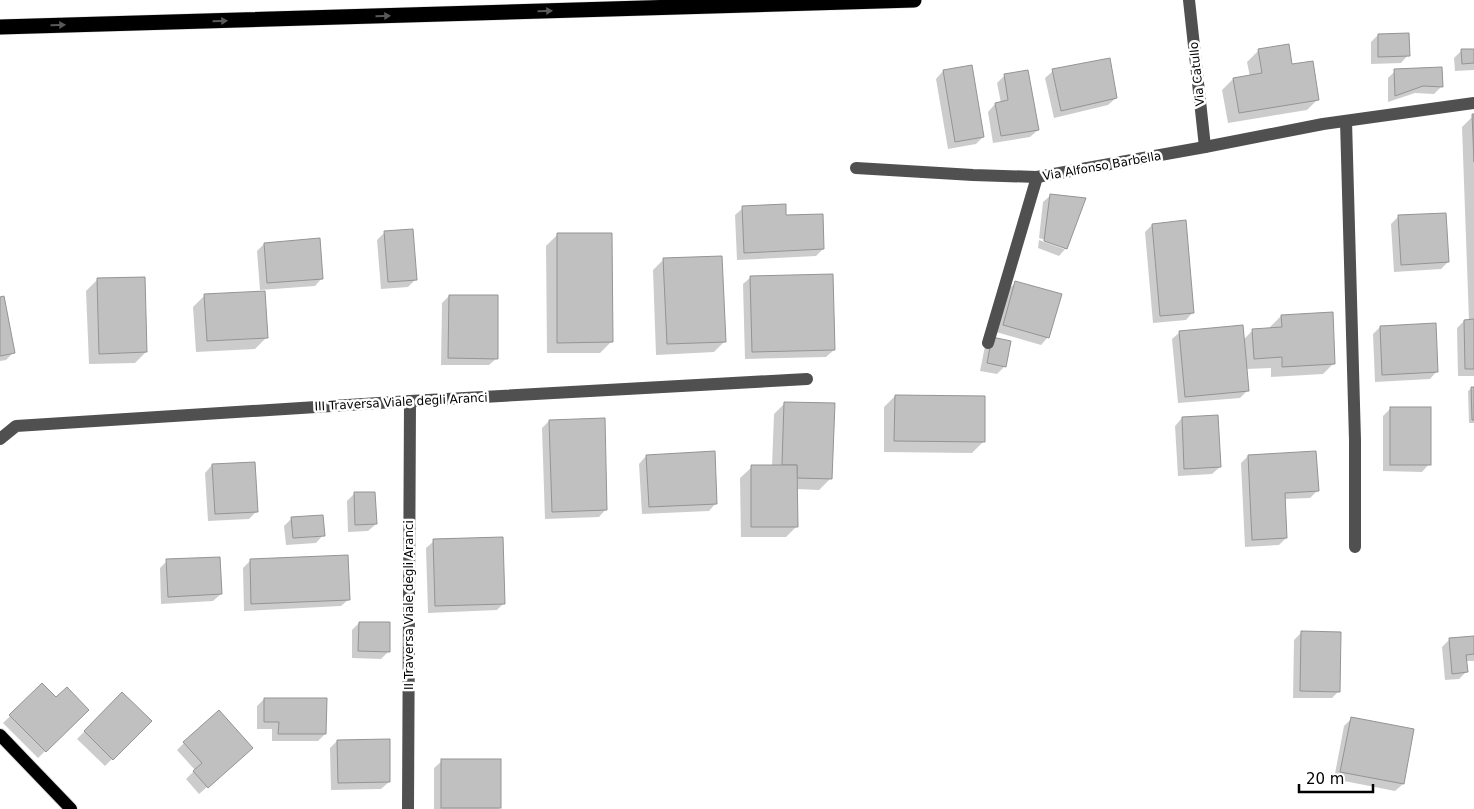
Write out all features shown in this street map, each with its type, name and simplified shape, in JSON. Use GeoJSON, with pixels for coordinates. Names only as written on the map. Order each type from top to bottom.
{"type":"FeatureCollection","features":[{"type":"Feature","properties":{"kind":"highway"},"geometry":{"type":"LineString","coordinates":[[0,27],[914,0]]}},
{"type":"Feature","properties":{"kind":"main road"},"geometry":{"type":"LineString","coordinates":[[0,735],[70,809]]}},
{"type":"Feature","properties":{"kind":"street","name":"Via Catullo"},"geometry":{"type":"LineString","coordinates":[[1189,0],[1205,147]]}},
{"type":"Feature","properties":{"kind":"street","name":"Via Alfonso Barbella"},"geometry":{"type":"LineString","coordinates":[[856,168],[1037,177],[1346,120],[1474,103]]}},
{"type":"Feature","properties":{"kind":"street"},"geometry":{"type":"LineString","coordinates":[[1346,120],[1355,440],[1355,547]]}},
{"type":"Feature","properties":{"kind":"street"},"geometry":{"type":"LineString","coordinates":[[988,343],[1037,177]]}},
{"type":"Feature","properties":{"kind":"street","name":"III Traversa Viale degli Aranci"},"geometry":{"type":"LineString","coordinates":[[0,439],[16,426],[410,401],[807,379]]}},
{"type":"Feature","properties":{"kind":"street","name":"II Traversa Viale degli Aranci"},"geometry":{"type":"LineString","coordinates":[[408,809],[410,401]]}},
{"type":"Feature","properties":{"kind":"building"},"geometry":{"type":"Polygon","coordinates":[[[1409,33],[1410,56],[1378,57],[1378,34],[1409,33]]]}},
{"type":"Feature","properties":{"kind":"building"},"geometry":{"type":"Polygon","coordinates":[[[1289,44],[1292,64],[1313,61],[1319,100],[1239,113],[1233,78],[1262,73],[1258,49],[1289,44]]]}},
{"type":"Feature","properties":{"kind":"building"},"geometry":{"type":"Polygon","coordinates":[[[1461,49],[1474,49],[1474,63],[1462,64],[1461,49]]]}},
{"type":"Feature","properties":{"kind":"building"},"geometry":{"type":"Polygon","coordinates":[[[1110,58],[1117,98],[1061,111],[1052,69],[1110,58]]]}},
{"type":"Feature","properties":{"kind":"building"},"geometry":{"type":"Polygon","coordinates":[[[972,65],[984,137],[955,142],[943,70],[972,65]]]}},
{"type":"Feature","properties":{"kind":"building"},"geometry":{"type":"Polygon","coordinates":[[[1442,67],[1443,87],[1423,86],[1395,96],[1394,69],[1442,67]]]}},
{"type":"Feature","properties":{"kind":"building"},"geometry":{"type":"Polygon","coordinates":[[[1028,70],[1039,130],[1001,136],[995,103],[1008,100],[1004,74],[1028,70]]]}},
{"type":"Feature","properties":{"kind":"building"},"geometry":{"type":"Polygon","coordinates":[[[1472,114],[1474,114],[1474,162],[1472,114]]]}},
{"type":"Feature","properties":{"kind":"building"},"geometry":{"type":"Polygon","coordinates":[[[1050,194],[1086,198],[1067,249],[1044,241],[1050,194]]]}},
{"type":"Feature","properties":{"kind":"building"},"geometry":{"type":"Polygon","coordinates":[[[786,204],[786,215],[823,214],[824,249],[744,253],[742,206],[786,204]]]}},
{"type":"Feature","properties":{"kind":"building"},"geometry":{"type":"Polygon","coordinates":[[[1446,213],[1449,262],[1401,265],[1398,215],[1446,213]]]}},
{"type":"Feature","properties":{"kind":"building"},"geometry":{"type":"Polygon","coordinates":[[[1186,220],[1194,313],[1160,316],[1152,224],[1186,220]]]}},
{"type":"Feature","properties":{"kind":"building"},"geometry":{"type":"Polygon","coordinates":[[[413,229],[417,280],[388,282],[384,231],[413,229]]]}},
{"type":"Feature","properties":{"kind":"building"},"geometry":{"type":"Polygon","coordinates":[[[557,233],[612,233],[613,342],[557,343],[557,233]]]}},
{"type":"Feature","properties":{"kind":"building"},"geometry":{"type":"Polygon","coordinates":[[[320,238],[323,279],[267,283],[264,243],[320,238]]]}},
{"type":"Feature","properties":{"kind":"building"},"geometry":{"type":"Polygon","coordinates":[[[722,256],[726,342],[667,344],[663,258],[722,256]]]}},
{"type":"Feature","properties":{"kind":"building"},"geometry":{"type":"Polygon","coordinates":[[[833,274],[835,350],[752,352],[750,276],[833,274]]]}},
{"type":"Feature","properties":{"kind":"building"},"geometry":{"type":"Polygon","coordinates":[[[145,277],[147,352],[99,354],[97,278],[145,277]]]}},
{"type":"Feature","properties":{"kind":"building"},"geometry":{"type":"Polygon","coordinates":[[[1015,281],[1062,294],[1049,338],[1003,325],[1015,281]]]}},
{"type":"Feature","properties":{"kind":"building"},"geometry":{"type":"Polygon","coordinates":[[[265,291],[268,338],[207,341],[204,294],[265,291]]]}},
{"type":"Feature","properties":{"kind":"building"},"geometry":{"type":"Polygon","coordinates":[[[449,295],[498,295],[498,359],[448,358],[449,295]]]}},
{"type":"Feature","properties":{"kind":"building"},"geometry":{"type":"Polygon","coordinates":[[[4,296],[15,353],[0,356],[0,297],[4,296]]]}},
{"type":"Feature","properties":{"kind":"building"},"geometry":{"type":"Polygon","coordinates":[[[1333,312],[1335,364],[1282,367],[1282,357],[1254,359],[1252,329],[1282,327],[1281,315],[1333,312]]]}},
{"type":"Feature","properties":{"kind":"building"},"geometry":{"type":"Polygon","coordinates":[[[1474,319],[1474,369],[1465,369],[1464,320],[1474,319]]]}},
{"type":"Feature","properties":{"kind":"building"},"geometry":{"type":"Polygon","coordinates":[[[1436,323],[1438,372],[1382,375],[1380,326],[1436,323]]]}},
{"type":"Feature","properties":{"kind":"building"},"geometry":{"type":"Polygon","coordinates":[[[1243,325],[1249,391],[1185,397],[1179,331],[1243,325]]]}},
{"type":"Feature","properties":{"kind":"building"},"geometry":{"type":"Polygon","coordinates":[[[992,337],[1011,341],[1006,367],[987,363],[992,337]]]}},
{"type":"Feature","properties":{"kind":"building"},"geometry":{"type":"Polygon","coordinates":[[[1471,387],[1474,387],[1474,420],[1472,420],[1471,387]]]}},
{"type":"Feature","properties":{"kind":"building"},"geometry":{"type":"Polygon","coordinates":[[[895,395],[985,396],[985,442],[894,441],[895,395]]]}},
{"type":"Feature","properties":{"kind":"building"},"geometry":{"type":"Polygon","coordinates":[[[784,402],[835,403],[832,479],[797,478],[797,465],[782,465],[784,402]]]}},
{"type":"Feature","properties":{"kind":"building"},"geometry":{"type":"Polygon","coordinates":[[[1390,407],[1431,407],[1431,465],[1390,465],[1390,407]]]}},
{"type":"Feature","properties":{"kind":"building"},"geometry":{"type":"Polygon","coordinates":[[[1218,415],[1221,467],[1184,469],[1182,417],[1218,415]]]}},
{"type":"Feature","properties":{"kind":"building"},"geometry":{"type":"Polygon","coordinates":[[[605,418],[607,510],[552,512],[549,420],[605,418]]]}},
{"type":"Feature","properties":{"kind":"building"},"geometry":{"type":"Polygon","coordinates":[[[715,451],[717,504],[649,507],[646,455],[715,451]]]}},
{"type":"Feature","properties":{"kind":"building"},"geometry":{"type":"Polygon","coordinates":[[[1316,451],[1319,491],[1285,493],[1287,538],[1252,540],[1248,455],[1316,451]]]}},
{"type":"Feature","properties":{"kind":"building"},"geometry":{"type":"Polygon","coordinates":[[[255,462],[258,512],[215,514],[212,464],[255,462]]]}},
{"type":"Feature","properties":{"kind":"building"},"geometry":{"type":"Polygon","coordinates":[[[751,465],[797,465],[798,527],[751,527],[751,465]]]}},
{"type":"Feature","properties":{"kind":"building"},"geometry":{"type":"Polygon","coordinates":[[[354,492],[375,492],[377,524],[355,525],[354,492]]]}},
{"type":"Feature","properties":{"kind":"building"},"geometry":{"type":"Polygon","coordinates":[[[323,515],[325,536],[293,538],[291,517],[323,515]]]}},
{"type":"Feature","properties":{"kind":"building"},"geometry":{"type":"Polygon","coordinates":[[[503,537],[505,604],[435,606],[433,539],[503,537]]]}},
{"type":"Feature","properties":{"kind":"building"},"geometry":{"type":"Polygon","coordinates":[[[348,555],[350,600],[251,604],[250,559],[348,555]]]}},
{"type":"Feature","properties":{"kind":"building"},"geometry":{"type":"Polygon","coordinates":[[[220,557],[222,594],[168,597],[166,559],[220,557]]]}},
{"type":"Feature","properties":{"kind":"building"},"geometry":{"type":"Polygon","coordinates":[[[359,622],[390,622],[390,652],[358,651],[359,622]]]}},
{"type":"Feature","properties":{"kind":"building"},"geometry":{"type":"Polygon","coordinates":[[[1301,631],[1341,632],[1340,692],[1300,691],[1301,631]]]}},
{"type":"Feature","properties":{"kind":"building"},"geometry":{"type":"Polygon","coordinates":[[[1474,636],[1474,654],[1466,655],[1468,672],[1452,674],[1449,638],[1474,636]]]}},
{"type":"Feature","properties":{"kind":"building"},"geometry":{"type":"Polygon","coordinates":[[[42,683],[56,697],[67,687],[89,710],[46,752],[9,715],[42,683]]]}},
{"type":"Feature","properties":{"kind":"building"},"geometry":{"type":"Polygon","coordinates":[[[122,692],[152,721],[113,760],[84,731],[122,692]]]}},
{"type":"Feature","properties":{"kind":"building"},"geometry":{"type":"Polygon","coordinates":[[[264,698],[327,698],[326,734],[278,734],[279,722],[264,722],[264,698]]]}},
{"type":"Feature","properties":{"kind":"building"},"geometry":{"type":"Polygon","coordinates":[[[219,710],[253,748],[208,788],[193,771],[202,763],[183,742],[219,710]]]}},
{"type":"Feature","properties":{"kind":"building"},"geometry":{"type":"Polygon","coordinates":[[[1351,717],[1414,729],[1404,784],[1340,772],[1351,717]]]}},
{"type":"Feature","properties":{"kind":"building"},"geometry":{"type":"Polygon","coordinates":[[[390,739],[390,782],[338,783],[337,740],[390,739]]]}},
{"type":"Feature","properties":{"kind":"building"},"geometry":{"type":"Polygon","coordinates":[[[441,759],[501,759],[501,808],[441,808],[441,759]]]}}]}
